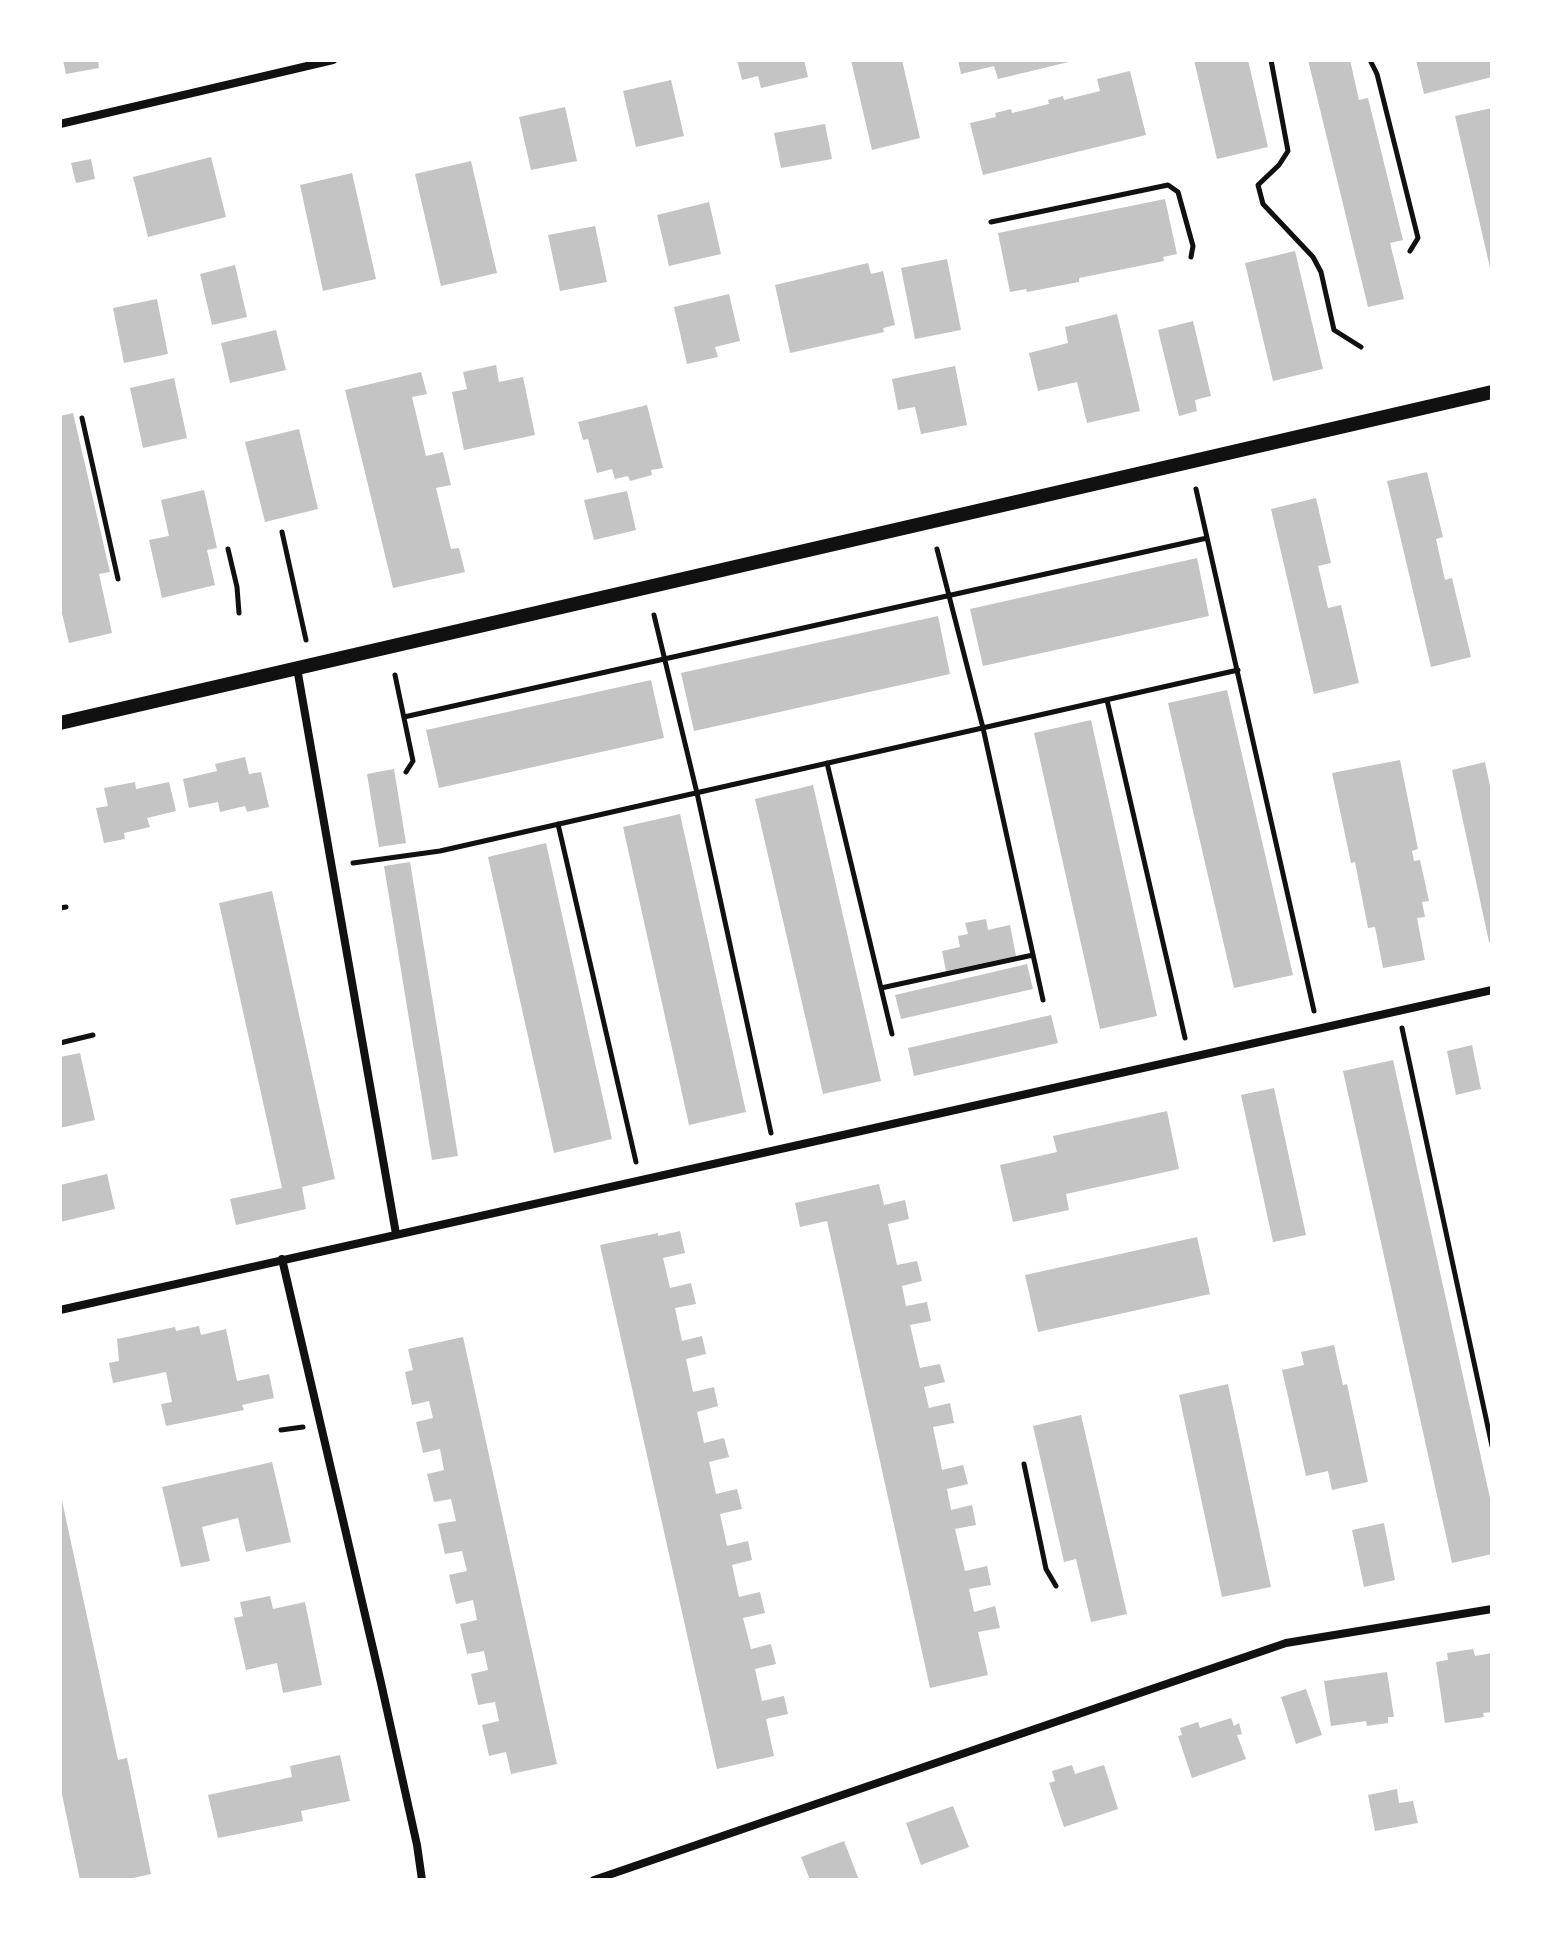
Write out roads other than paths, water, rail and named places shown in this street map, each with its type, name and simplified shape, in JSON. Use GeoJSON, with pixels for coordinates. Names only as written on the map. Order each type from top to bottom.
{"type":"FeatureCollection","features":[{"type":"Feature","properties":{"kind":"street"},"geometry":{"type":"LineString","coordinates":[[60,124],[333,60]]}},
{"type":"Feature","properties":{"kind":"street"},"geometry":{"type":"LineString","coordinates":[[60,723],[1492,392]]}},
{"type":"Feature","properties":{"kind":"street"},"geometry":{"type":"LineString","coordinates":[[297,668],[396,1234]]}},
{"type":"Feature","properties":{"kind":"street"},"geometry":{"type":"LineString","coordinates":[[60,1310],[1492,990]]}},
{"type":"Feature","properties":{"kind":"street"},"geometry":{"type":"LineString","coordinates":[[282,1259],[381,1683],[422,1880]]}},
{"type":"Feature","properties":{"kind":"street"},"geometry":{"type":"LineString","coordinates":[[594,1880],[1286,1643],[1492,1609]]}}]}
